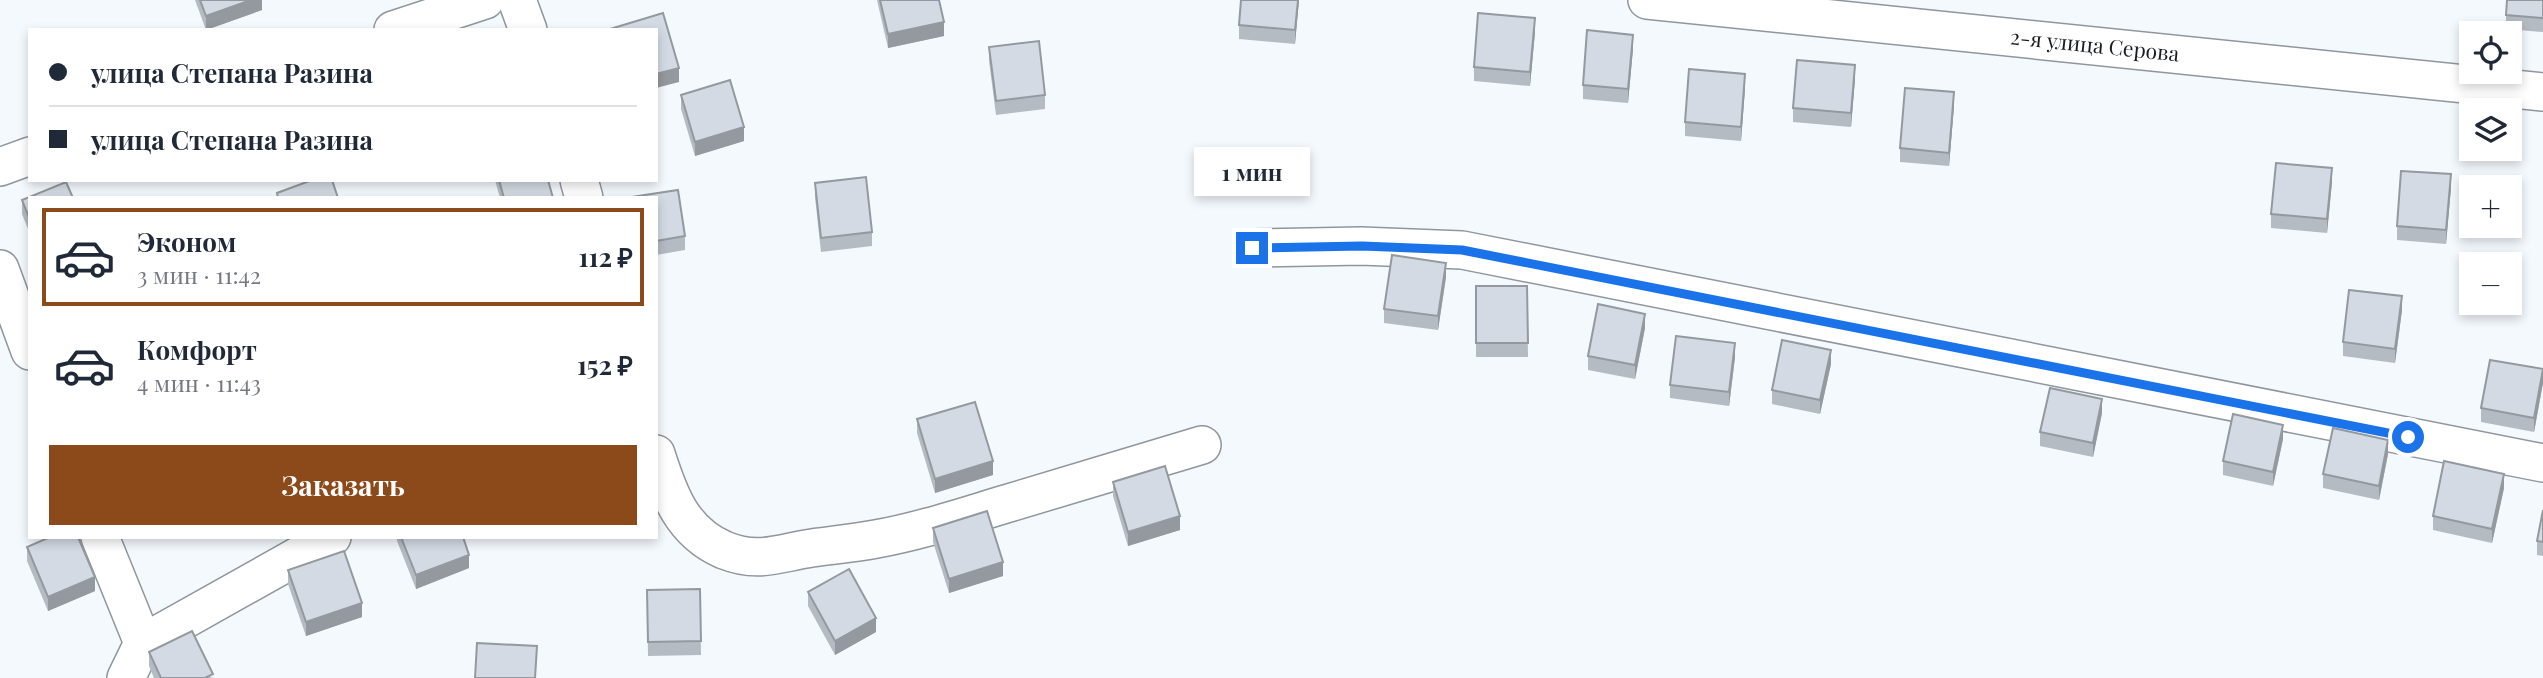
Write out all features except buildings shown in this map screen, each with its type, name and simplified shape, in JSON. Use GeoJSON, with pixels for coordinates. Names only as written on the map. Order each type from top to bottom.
{"type":"FeatureCollection","features":[{"type":"Feature","properties":{"kind":"street"},"geometry":{"type":"LineString","coordinates":[[399,28],[485,0]]}},
{"type":"Feature","properties":{"kind":"street"},"geometry":{"type":"LineString","coordinates":[[517,0],[527,28]]}},
{"type":"Feature","properties":{"kind":"street","name":"2-я улица Серова"},"geometry":{"type":"LineString","coordinates":[[1647,0],[2543,92]]}},
{"type":"Feature","properties":{"kind":"street"},"geometry":{"type":"LineString","coordinates":[[0,167],[28,157]]}},
{"type":"Feature","properties":{"kind":"street"},"geometry":{"type":"LineString","coordinates":[[1252,248],[1362,246],[1462,250],[2543,463]]}},
{"type":"Feature","properties":{"kind":"street"},"geometry":{"type":"LineString","coordinates":[[0,269],[28,346]]}},
{"type":"Feature","properties":{"kind":"street"},"geometry":{"type":"LineString","coordinates":[[658,460],[668,492],[681,516],[698,535],[723,549],[743,556],[766,558],[925,528],[1202,445]]}},
{"type":"Feature","properties":{"kind":"street"},"geometry":{"type":"LineString","coordinates":[[101,539],[143,643]]}},
{"type":"Feature","properties":{"kind":"street"},"geometry":{"type":"LineString","coordinates":[[126,678],[143,643],[328,539]]}},
{"type":"Feature","properties":{"kind":"route"},"geometry":{"type":"LineString","coordinates":[[1252,248],[1362,246],[1462,250],[2408,437]]}}]}
